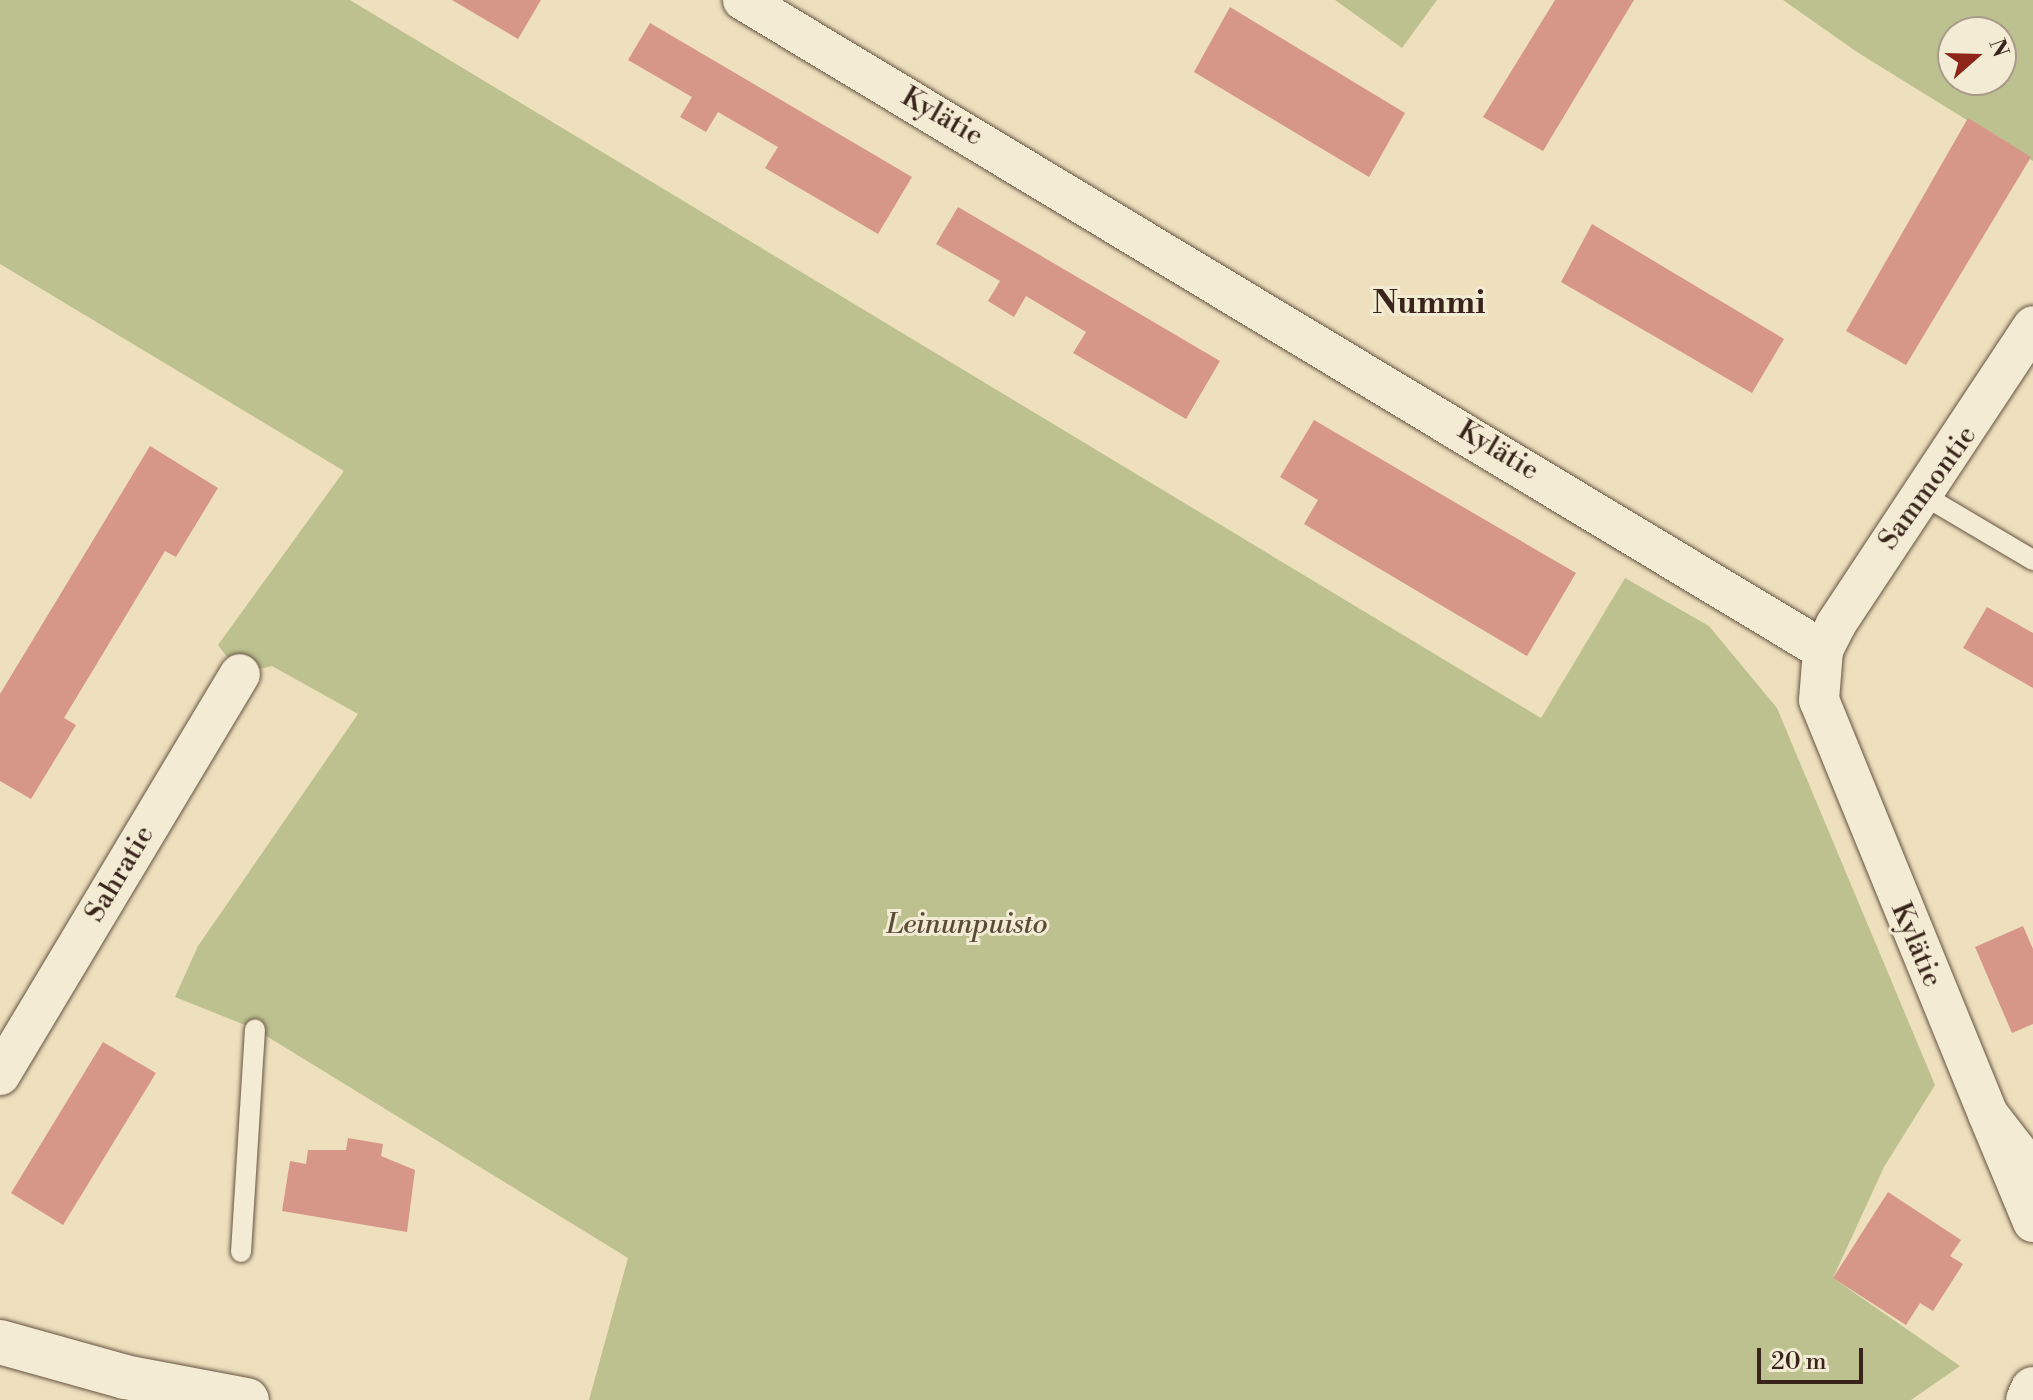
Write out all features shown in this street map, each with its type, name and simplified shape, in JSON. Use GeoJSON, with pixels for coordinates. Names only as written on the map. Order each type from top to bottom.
{"type":"FeatureCollection","features":[{"type":"Feature","properties":{"kind":"street","name":"Kylätie"},"geometry":{"type":"LineString","coordinates":[[743,0],[1823,650],[1819,700],[1844,773],[2033,1222]]}},
{"type":"Feature","properties":{"kind":"street","name":"Sammontie"},"geometry":{"type":"LineString","coordinates":[[1823,650],[2033,326]]}},
{"type":"Feature","properties":{"kind":"street","name":"Sahratie"},"geometry":{"type":"LineString","coordinates":[[0,1075],[240,674]]}},
{"type":"Feature","properties":{"kind":"street","name":"Kylätie"},"geometry":{"type":"LineString","coordinates":[[1988,1114],[2033,1172]]}},
{"type":"Feature","properties":{"kind":"street"},"geometry":{"type":"LineString","coordinates":[[0,1342],[125,1377],[247,1400]]}},
{"type":"Feature","properties":{"kind":"street"},"geometry":{"type":"LineString","coordinates":[[2028,1400],[2033,1389]]}},
{"type":"Feature","properties":{"kind":"lane"},"geometry":{"type":"LineString","coordinates":[[1923,495],[2033,560]]}},
{"type":"Feature","properties":{"kind":"lane"},"geometry":{"type":"LineString","coordinates":[[241,1252],[255,1029]]}},
{"type":"Feature","properties":{"kind":"green space","name":"Leinunpuisto"},"geometry":{"type":"Polygon","coordinates":[[[0,0],[350,0],[1541,718],[1625,578],[1709,626],[1777,708],[1935,1085],[1884,1167],[1833,1278],[1960,1366],[1911,1400],[589,1400],[628,1258],[255,1029],[175,997],[198,946],[358,714],[272,666],[240,674],[218,645],[344,471],[0,264],[0,0]]]}},
{"type":"Feature","properties":{"kind":"green space"},"geometry":{"type":"Polygon","coordinates":[[[1335,0],[1437,0],[1402,48],[1335,0]]]}},
{"type":"Feature","properties":{"kind":"green space"},"geometry":{"type":"Polygon","coordinates":[[[1783,0],[2033,0],[2033,161],[1857,52],[1783,0]]]}},
{"type":"Feature","properties":{"kind":"building"},"geometry":{"type":"Polygon","coordinates":[[[452,0],[541,0],[518,39],[452,0]]]}},
{"type":"Feature","properties":{"kind":"building"},"geometry":{"type":"Polygon","coordinates":[[[1555,0],[1634,0],[1543,151],[1483,117],[1555,0]]]}},
{"type":"Feature","properties":{"kind":"building"},"geometry":{"type":"Polygon","coordinates":[[[1230,7],[1405,113],[1369,177],[1194,72],[1230,7]]]}},
{"type":"Feature","properties":{"kind":"building"},"geometry":{"type":"Polygon","coordinates":[[[650,23],[912,177],[878,234],[765,168],[778,147],[718,112],[706,132],[680,117],[692,97],[628,60],[650,23]]]}},
{"type":"Feature","properties":{"kind":"building"},"geometry":{"type":"Polygon","coordinates":[[[1968,118],[2031,157],[1906,365],[1846,331],[1968,118]]]}},
{"type":"Feature","properties":{"kind":"building"},"geometry":{"type":"Polygon","coordinates":[[[958,207],[1220,361],[1186,419],[1073,353],[1086,332],[1026,296],[1014,317],[988,301],[1000,281],[936,244],[958,207]]]}},
{"type":"Feature","properties":{"kind":"building"},"geometry":{"type":"Polygon","coordinates":[[[1592,224],[1784,339],[1752,393],[1561,282],[1592,224]]]}},
{"type":"Feature","properties":{"kind":"building"},"geometry":{"type":"Polygon","coordinates":[[[1314,420],[1576,573],[1527,656],[1304,524],[1318,500],[1280,477],[1314,420]]]}},
{"type":"Feature","properties":{"kind":"building"},"geometry":{"type":"Polygon","coordinates":[[[150,446],[218,488],[176,557],[165,551],[64,718],[76,725],[31,799],[0,781],[0,694],[150,446]]]}},
{"type":"Feature","properties":{"kind":"building"},"geometry":{"type":"Polygon","coordinates":[[[1987,607],[2033,633],[2033,688],[1963,648],[1987,607]]]}},
{"type":"Feature","properties":{"kind":"building"},"geometry":{"type":"Polygon","coordinates":[[[2023,926],[2033,949],[2033,1024],[2012,1033],[1975,947],[2023,926]]]}},
{"type":"Feature","properties":{"kind":"building"},"geometry":{"type":"Polygon","coordinates":[[[103,1042],[156,1073],[63,1225],[11,1193],[103,1042]]]}},
{"type":"Feature","properties":{"kind":"building"},"geometry":{"type":"Polygon","coordinates":[[[348,1138],[383,1144],[381,1156],[415,1170],[407,1232],[282,1211],[290,1161],[306,1164],[308,1150],[346,1150],[348,1138]]]}},
{"type":"Feature","properties":{"kind":"building"},"geometry":{"type":"Polygon","coordinates":[[[1888,1192],[1961,1240],[1950,1256],[1963,1264],[1933,1311],[1920,1303],[1906,1325],[1833,1278],[1888,1192]]]}},
{"type":"Feature","properties":{"kind":"district","name":"Nummi"},"geometry":{"type":"Point","coordinates":[1429,303]}}]}
